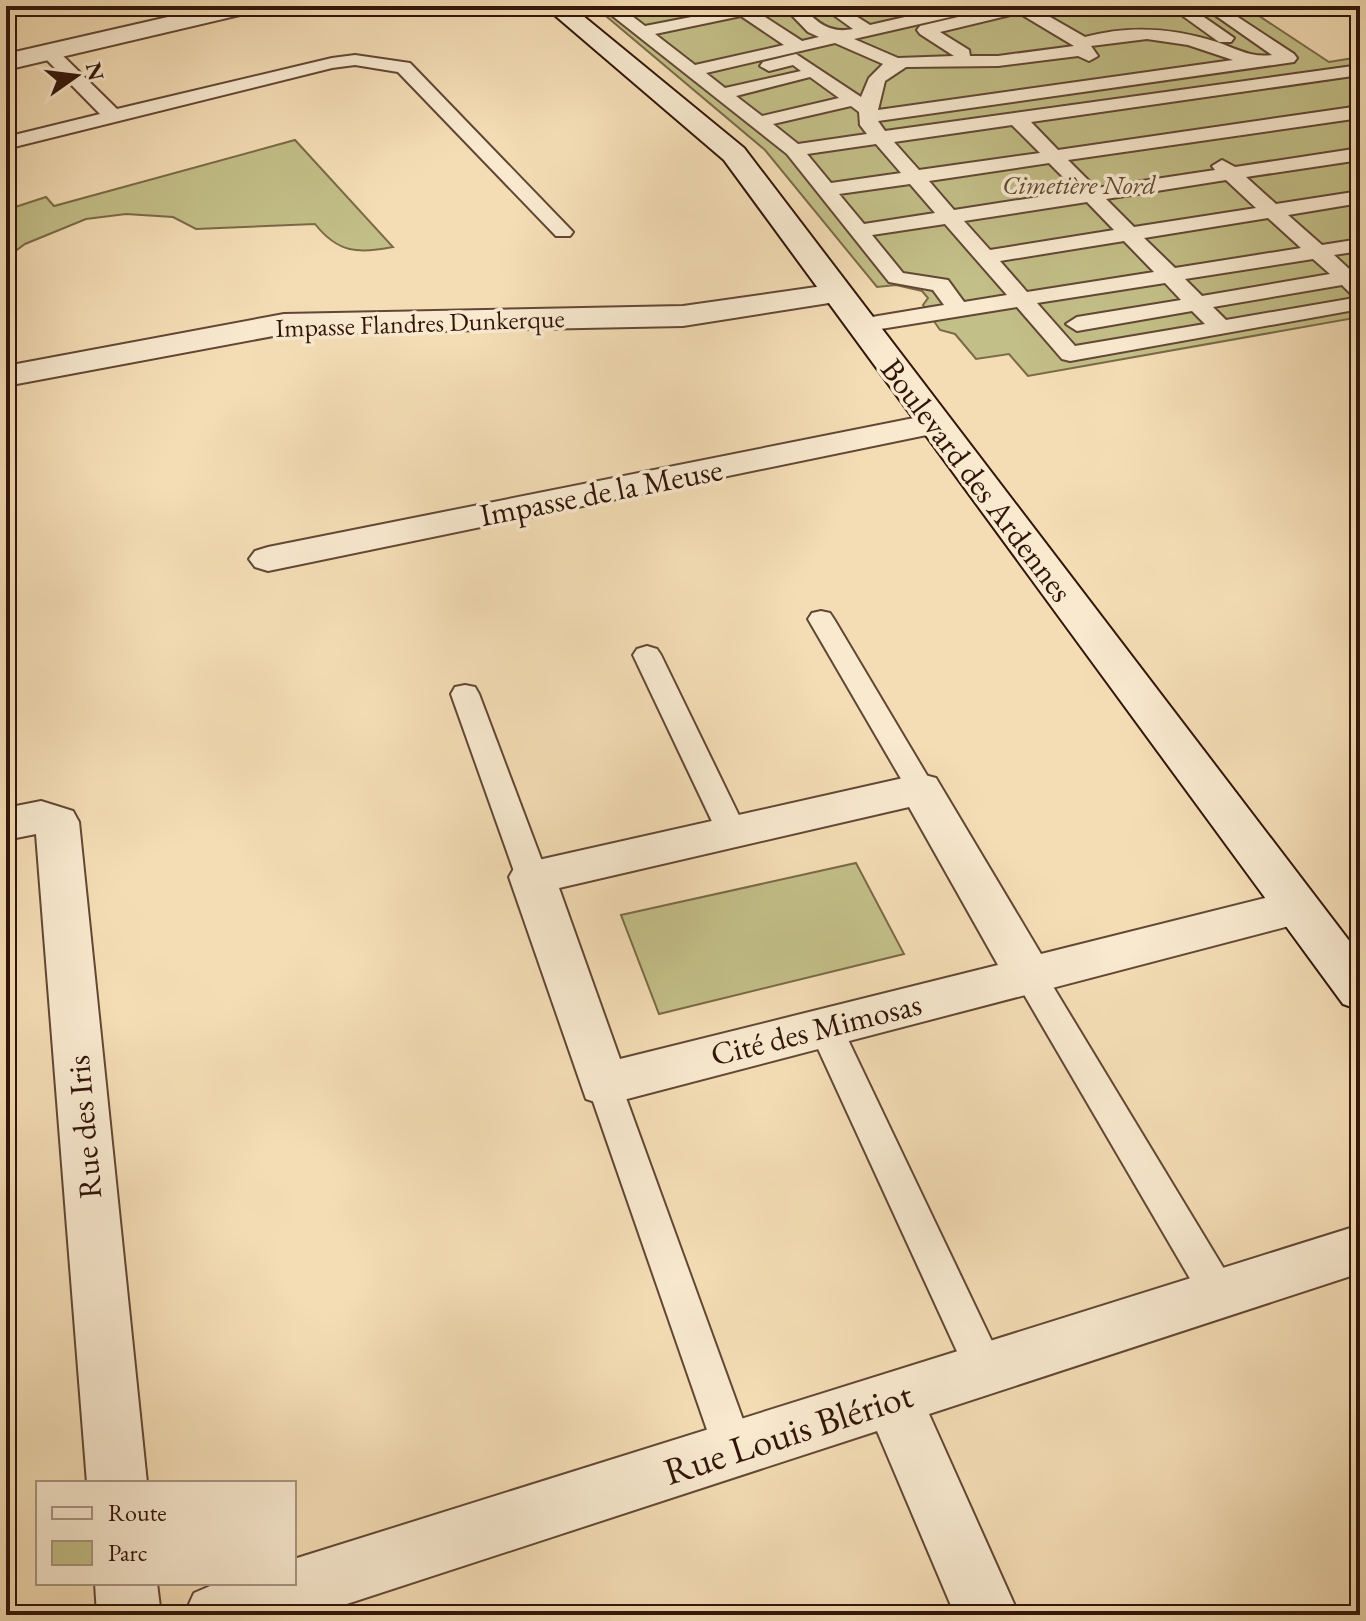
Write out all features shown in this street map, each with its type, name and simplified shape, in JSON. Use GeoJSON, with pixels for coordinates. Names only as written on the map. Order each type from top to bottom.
{"type":"FeatureCollection","features":[{"type":"Feature","properties":{"kind":"street"},"geometry":{"type":"LineString","coordinates":[[22,57],[248,6]]}},
{"type":"Feature","properties":{"kind":"street","name":"Boulevard des Ardennes"},"geometry":{"type":"LineString","coordinates":[[556,6],[734,154],[1360,991]]}},
{"type":"Feature","properties":{"kind":"street","name":"Impasse Flandres Dunkerque"},"geometry":{"type":"LineString","coordinates":[[6,376],[284,324],[683,316],[837,293]]}},
{"type":"Feature","properties":{"kind":"street","name":"Impasse de la Meuse"},"geometry":{"type":"LineString","coordinates":[[268,559],[934,424]]}},
{"type":"Feature","properties":{"kind":"street"},"geometry":{"type":"LineString","coordinates":[[604,1084],[532,877],[921,789],[1028,974]]}},
{"type":"Feature","properties":{"kind":"street","name":"Rue des Iris"},"geometry":{"type":"LineString","coordinates":[[6,824],[41,817],[57,822],[117,1481]]}},
{"type":"Feature","properties":{"kind":"street","name":"Cité des Mimosas"},"geometry":{"type":"LineString","coordinates":[[604,1084],[1297,907]]}},
{"type":"Feature","properties":{"kind":"street","name":"Rue Louis Blériot"},"geometry":{"type":"LineString","coordinates":[[247,1611],[734,1450],[1360,1249]]}},
{"type":"Feature","properties":{"kind":"street"},"geometry":{"type":"LineString","coordinates":[[893,1399],[987,1615]]}},
{"type":"Feature","properties":{"kind":"street"},"geometry":{"type":"LineString","coordinates":[[126,1585],[129,1615]]}},
{"type":"Feature","properties":{"kind":"lane"},"geometry":{"type":"LineString","coordinates":[[624,18],[641,6]]}},
{"type":"Feature","properties":{"kind":"lane"},"geometry":{"type":"LineString","coordinates":[[624,18],[705,6]]}},
{"type":"Feature","properties":{"kind":"lane"},"geometry":{"type":"LineString","coordinates":[[791,6],[814,28],[897,64]]}},
{"type":"Feature","properties":{"kind":"lane"},"geometry":{"type":"LineString","coordinates":[[831,6],[866,30]]}},
{"type":"Feature","properties":{"kind":"lane"},"geometry":{"type":"LineString","coordinates":[[847,18],[901,6]]}},
{"type":"Feature","properties":{"kind":"lane"},"geometry":{"type":"LineString","coordinates":[[698,76],[798,46],[975,6]]}},
{"type":"Feature","properties":{"kind":"lane"},"geometry":{"type":"LineString","coordinates":[[1177,6],[1256,62],[1353,144]]}},
{"type":"Feature","properties":{"kind":"lane"},"geometry":{"type":"LineString","coordinates":[[759,122],[1288,58],[1210,6]]}},
{"type":"Feature","properties":{"kind":"lane"},"geometry":{"type":"LineString","coordinates":[[965,58],[943,41],[1030,9],[1082,46],[1100,65],[1126,80],[1354,284]]}},
{"type":"Feature","properties":{"kind":"lane"},"geometry":{"type":"LineString","coordinates":[[624,18],[744,10],[798,46]]}},
{"type":"Feature","properties":{"kind":"lane"},"geometry":{"type":"LineString","coordinates":[[624,18],[794,150],[896,278],[940,285],[959,310]]}},
{"type":"Feature","properties":{"kind":"lane"},"geometry":{"type":"LineString","coordinates":[[657,44],[762,22]]}},
{"type":"Feature","properties":{"kind":"lane"},"geometry":{"type":"LineString","coordinates":[[863,109],[881,74],[897,64],[1082,46],[1119,27],[1222,48],[1256,62]]}},
{"type":"Feature","properties":{"kind":"lane"},"geometry":{"type":"LineString","coordinates":[[965,58],[1060,29]]}},
{"type":"Feature","properties":{"kind":"lane"},"geometry":{"type":"LineString","coordinates":[[674,57],[780,34]]}},
{"type":"Feature","properties":{"kind":"lane"},"geometry":{"type":"LineString","coordinates":[[22,57],[113,116]]}},
{"type":"Feature","properties":{"kind":"lane"},"geometry":{"type":"LineString","coordinates":[[698,76],[796,59],[835,87],[863,109],[869,125],[1070,354],[1360,303]]}},
{"type":"Feature","properties":{"kind":"lane"},"geometry":{"type":"LineString","coordinates":[[6,143],[332,63],[355,60],[404,67],[563,232]]}},
{"type":"Feature","properties":{"kind":"lane"},"geometry":{"type":"LineString","coordinates":[[794,150],[1360,70]]}},
{"type":"Feature","properties":{"kind":"lane"},"geometry":{"type":"LineString","coordinates":[[722,94],[816,73]]}},
{"type":"Feature","properties":{"kind":"lane"},"geometry":{"type":"LineString","coordinates":[[740,108],[835,87]]}},
{"type":"Feature","properties":{"kind":"lane"},"geometry":{"type":"LineString","coordinates":[[826,190],[1360,112]]}},
{"type":"Feature","properties":{"kind":"lane"},"geometry":{"type":"LineString","coordinates":[[1017,119],[1220,327]]}},
{"type":"Feature","properties":{"kind":"lane"},"geometry":{"type":"LineString","coordinates":[[857,231],[1231,174],[1353,144]]}},
{"type":"Feature","properties":{"kind":"lane"},"geometry":{"type":"LineString","coordinates":[[985,257],[1360,197]]}},
{"type":"Feature","properties":{"kind":"lane"},"geometry":{"type":"LineString","coordinates":[[862,325],[1360,245]]}},
{"type":"Feature","properties":{"kind":"lane"},"geometry":{"type":"LineString","coordinates":[[1077,324],[1197,304],[1354,284]]}},
{"type":"Feature","properties":{"kind":"lane"},"geometry":{"type":"LineString","coordinates":[[821,619],[921,789]]}},
{"type":"Feature","properties":{"kind":"lane"},"geometry":{"type":"LineString","coordinates":[[647,655],[732,832]]}},
{"type":"Feature","properties":{"kind":"lane"},"geometry":{"type":"LineString","coordinates":[[465,694],[532,877]]}},
{"type":"Feature","properties":{"kind":"lane"},"geometry":{"type":"LineString","coordinates":[[1028,974],[1219,1294]]}},
{"type":"Feature","properties":{"kind":"lane"},"geometry":{"type":"LineString","coordinates":[[825,1027],[985,1369]]}},
{"type":"Feature","properties":{"kind":"lane"},"geometry":{"type":"LineString","coordinates":[[604,1084],[734,1450]]}},
{"type":"Feature","properties":{"kind":"green space","name":"Cimetière Nord"},"geometry":{"type":"Polygon","coordinates":[[[594,6],[1244,6],[1329,62],[1360,57],[1360,317],[1028,376],[1009,354],[976,359],[955,334],[940,330],[923,305],[928,298],[922,291],[896,285],[877,287],[765,150],[594,6]]]}},
{"type":"Feature","properties":{"kind":"green space"},"geometry":{"type":"Polygon","coordinates":[[[295,140],[393,247],[350,249],[332,241],[315,224],[196,229],[173,217],[126,214],[86,219],[25,244],[6,258],[6,210],[46,197],[54,206],[295,140]]]}},
{"type":"Feature","properties":{"kind":"green space"},"geometry":{"type":"Polygon","coordinates":[[[856,863],[904,954],[659,1014],[621,915],[856,863]]]}}]}
